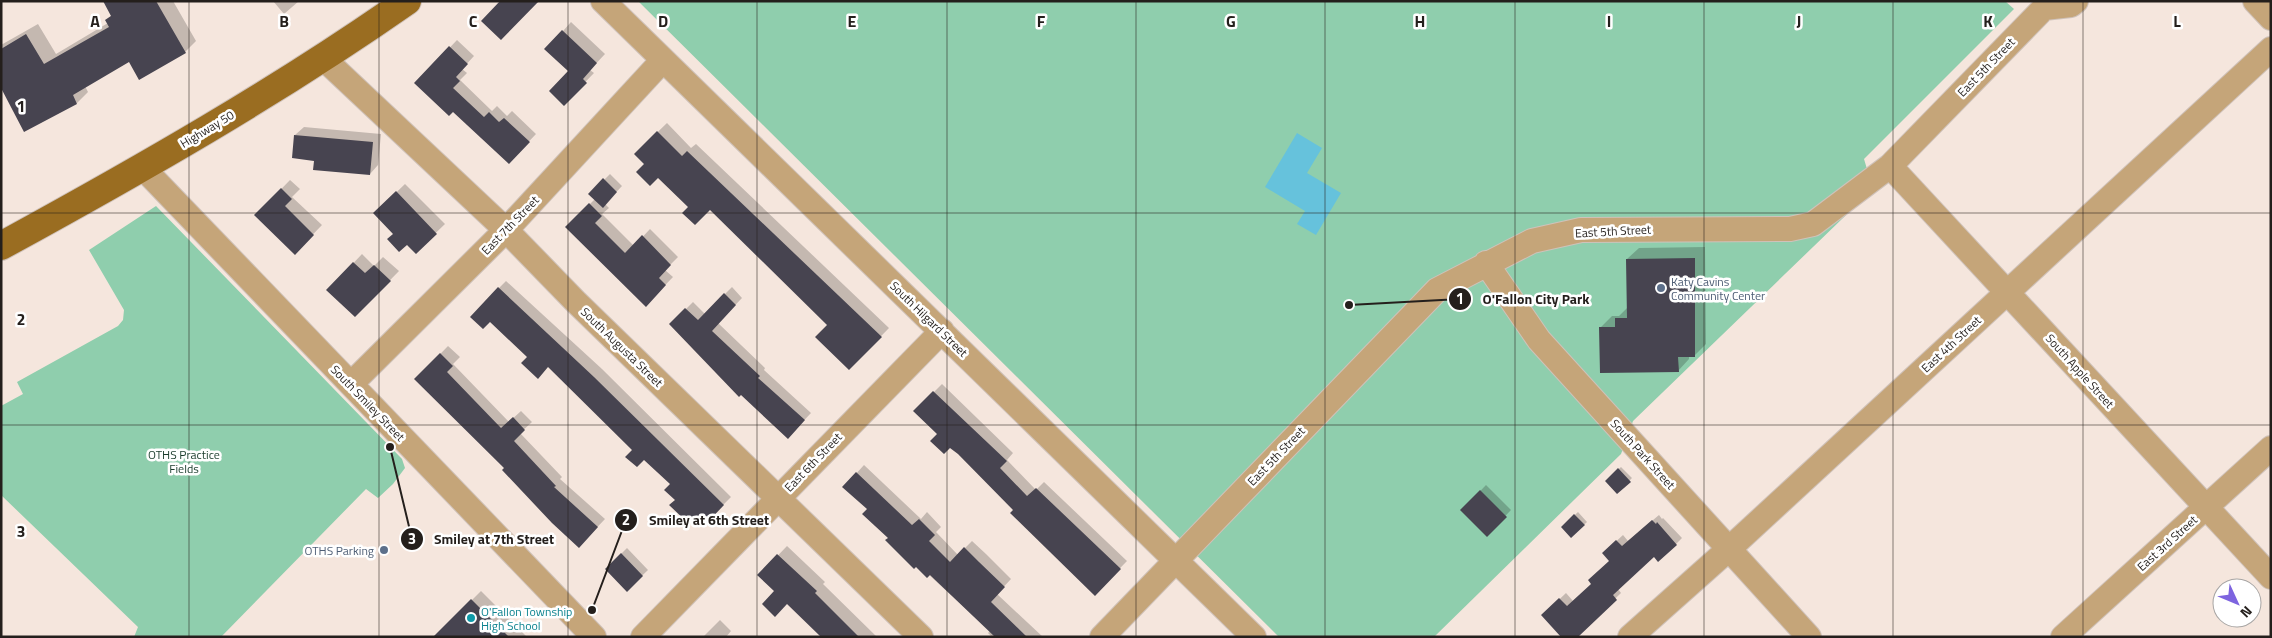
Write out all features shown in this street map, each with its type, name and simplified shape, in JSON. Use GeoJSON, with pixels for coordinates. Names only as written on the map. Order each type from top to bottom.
{"type":"FeatureCollection","features":[{"type":"Feature","properties":{"kind":"main road","name":"Highway 50"},"geometry":{"type":"LineString","coordinates":[[1,246],[143,168],[323,58],[400,3]]}},
{"type":"Feature","properties":{"kind":"street","name":"South Hilgard Street"},"geometry":{"type":"LineString","coordinates":[[603,1],[1254,637]]}},
{"type":"Feature","properties":{"kind":"street","name":"East 5th Street"},"geometry":{"type":"LineString","coordinates":[[1102,637],[1437,290],[1486,263],[1532,241],[1581,230],[1790,229],[1813,224],[1890,166],[2041,5],[2071,5],[2076,1]]}},
{"type":"Feature","properties":{"kind":"street"},"geometry":{"type":"LineString","coordinates":[[2255,1],[2271,18]]}},
{"type":"Feature","properties":{"kind":"street","name":"East 4th Street"},"geometry":{"type":"LineString","coordinates":[[1630,637],[1730,548],[2271,48]]}},
{"type":"Feature","properties":{"kind":"street","name":"South Augusta Street"},"geometry":{"type":"LineString","coordinates":[[323,58],[506,230],[575,301],[920,637]]}},
{"type":"Feature","properties":{"kind":"street","name":"East 7th Street"},"geometry":{"type":"LineString","coordinates":[[351,384],[506,230],[663,60]]}},
{"type":"Feature","properties":{"kind":"street","name":"South Apple Street"},"geometry":{"type":"LineString","coordinates":[[1890,166],[2271,577]]}},
{"type":"Feature","properties":{"kind":"street","name":"South Smiley Street"},"geometry":{"type":"LineString","coordinates":[[143,168],[594,637]]}},
{"type":"Feature","properties":{"kind":"street","name":"South Park Street"},"geometry":{"type":"LineString","coordinates":[[1486,263],[1539,340],[1809,637]]}},
{"type":"Feature","properties":{"kind":"street","name":"East 6th Street"},"geometry":{"type":"LineString","coordinates":[[644,637],[777,498],[942,331]]}},
{"type":"Feature","properties":{"kind":"street","name":"East 3rd Street"},"geometry":{"type":"LineString","coordinates":[[2063,637],[2271,448]]}},
{"type":"Feature","properties":{"kind":"green space"},"geometry":{"type":"Polygon","coordinates":[[[638,1],[2005,1],[2014,9],[1864,159],[1873,189],[1633,421],[1621,454],[1434,637],[1279,637],[638,1]]]}},
{"type":"Feature","properties":{"kind":"green space","name":"OTHS Practice Fields"},"geometry":{"type":"Polygon","coordinates":[[[156,206],[402,459],[405,468],[393,484],[378,498],[366,489],[221,637],[134,637],[138,627],[1,495],[1,406],[23,394],[17,382],[118,326],[123,320],[124,310],[89,250],[156,206]]]}},
{"type":"Feature","properties":{"kind":"water"},"geometry":{"type":"Polygon","coordinates":[[[1297,133],[1322,148],[1307,173],[1341,193],[1316,235],[1297,224],[1305,211],[1265,187],[1297,133]]]}},
{"type":"Feature","properties":{"kind":"building"},"geometry":{"type":"Polygon","coordinates":[[[103,1],[156,1],[186,53],[139,80],[129,62],[73,95],[77,104],[24,132],[1,88],[1,49],[26,34],[44,64],[109,27],[105,20],[111,16],[103,1]]]}},
{"type":"Feature","properties":{"kind":"building"},"geometry":{"type":"Polygon","coordinates":[[[500,1],[539,1],[501,40],[481,21],[500,1]]]}},
{"type":"Feature","properties":{"kind":"building"},"geometry":{"type":"Polygon","coordinates":[[[562,30],[597,63],[583,79],[587,83],[564,106],[549,91],[568,71],[544,49],[562,30]]]}},
{"type":"Feature","properties":{"kind":"building"},"geometry":{"type":"Polygon","coordinates":[[[449,46],[468,64],[456,77],[460,81],[453,88],[484,117],[489,112],[499,122],[504,118],[530,142],[509,164],[453,112],[449,116],[414,83],[449,46]]]}},
{"type":"Feature","properties":{"kind":"building"},"geometry":{"type":"Polygon","coordinates":[[[657,131],[682,156],[687,151],[882,337],[849,370],[815,337],[827,325],[710,210],[695,225],[682,213],[688,207],[658,178],[650,186],[636,172],[644,164],[634,154],[657,131]]]}},
{"type":"Feature","properties":{"kind":"building"},"geometry":{"type":"Polygon","coordinates":[[[294,135],[373,142],[370,175],[313,170],[314,161],[292,158],[294,135]]]}},
{"type":"Feature","properties":{"kind":"building"},"geometry":{"type":"Polygon","coordinates":[[[603,178],[617,192],[603,208],[588,194],[603,178]]]}},
{"type":"Feature","properties":{"kind":"building"},"geometry":{"type":"Polygon","coordinates":[[[281,188],[292,199],[285,206],[314,235],[295,255],[254,215],[281,188]]]}},
{"type":"Feature","properties":{"kind":"building"},"geometry":{"type":"Polygon","coordinates":[[[396,191],[437,234],[416,254],[407,245],[399,252],[387,239],[393,234],[373,213],[396,191]]]}},
{"type":"Feature","properties":{"kind":"building"},"geometry":{"type":"Polygon","coordinates":[[[589,203],[602,216],[595,223],[625,253],[642,235],[671,265],[659,278],[666,285],[646,307],[565,227],[589,203]]]}},
{"type":"Feature","properties":{"kind":"building","name":"Katy Cavins Community Center"},"geometry":{"type":"Polygon","coordinates":[[[1695,258],[1695,357],[1678,357],[1679,372],[1600,373],[1599,327],[1615,327],[1615,318],[1627,318],[1626,259],[1695,258]]]}},
{"type":"Feature","properties":{"kind":"building"},"geometry":{"type":"Polygon","coordinates":[[[353,262],[365,273],[374,265],[391,281],[355,317],[326,290],[353,262]]]}},
{"type":"Feature","properties":{"kind":"building"},"geometry":{"type":"Polygon","coordinates":[[[498,287],[594,377],[724,505],[703,527],[693,518],[688,523],[669,505],[675,500],[664,490],[670,484],[644,460],[637,467],[625,457],[632,450],[548,367],[538,379],[521,363],[527,357],[490,322],[483,329],[470,317],[498,287]]]}},
{"type":"Feature","properties":{"kind":"building"},"geometry":{"type":"Polygon","coordinates":[[[724,293],[736,305],[712,331],[760,376],[758,378],[805,420],[788,439],[741,395],[739,397],[669,324],[685,308],[698,320],[724,293]]]}},
{"type":"Feature","properties":{"kind":"building"},"geometry":{"type":"Polygon","coordinates":[[[440,353],[453,366],[447,372],[501,428],[513,417],[525,430],[514,441],[556,486],[554,487],[598,527],[579,548],[552,523],[502,470],[504,468],[414,379],[440,353]]]}},
{"type":"Feature","properties":{"kind":"building"},"geometry":{"type":"Polygon","coordinates":[[[933,391],[1007,461],[1000,468],[1027,496],[1036,488],[1121,569],[1095,596],[1010,513],[1013,510],[958,454],[950,448],[944,454],[930,441],[937,434],[913,411],[933,391]]]}},
{"type":"Feature","properties":{"kind":"building"},"geometry":{"type":"Polygon","coordinates":[[[1618,468],[1631,482],[1617,494],[1605,481],[1618,468]]]}},
{"type":"Feature","properties":{"kind":"building"},"geometry":{"type":"Polygon","coordinates":[[[856,472],[912,525],[919,519],[935,535],[929,541],[950,562],[964,547],[1005,587],[991,602],[1027,637],[995,637],[930,575],[927,578],[916,567],[914,569],[885,540],[888,538],[862,514],[867,509],[842,487],[856,472]]]}},
{"type":"Feature","properties":{"kind":"building"},"geometry":{"type":"Polygon","coordinates":[[[1480,490],[1507,517],[1487,537],[1460,510],[1480,490]]]}},
{"type":"Feature","properties":{"kind":"building"},"geometry":{"type":"Polygon","coordinates":[[[1574,514],[1585,525],[1571,538],[1561,527],[1574,514]]]}},
{"type":"Feature","properties":{"kind":"building"},"geometry":{"type":"Polygon","coordinates":[[[1652,520],[1656,524],[1657,522],[1677,545],[1658,562],[1654,557],[1613,595],[1617,600],[1578,637],[1561,637],[1541,615],[1559,598],[1567,606],[1591,584],[1588,580],[1609,561],[1602,553],[1616,540],[1622,546],[1652,520]]]}},
{"type":"Feature","properties":{"kind":"building"},"geometry":{"type":"Polygon","coordinates":[[[621,553],[643,576],[627,592],[605,569],[621,553]]]}},
{"type":"Feature","properties":{"kind":"building"},"geometry":{"type":"Polygon","coordinates":[[[777,554],[817,591],[815,593],[859,637],[821,637],[787,604],[775,617],[762,604],[774,591],[757,575],[777,554]]]}},
{"type":"Feature","properties":{"kind":"building","name":"O'Fallon Township High School"},"geometry":{"type":"Polygon","coordinates":[[[471,599],[509,637],[433,637],[471,599]]]}},
{"type":"Feature","properties":{"kind":"place","name":"Katy Cavins Community Center"},"geometry":{"type":"Point","coordinates":[1661,288]}},
{"type":"Feature","properties":{"kind":"place","name":"O'Fallon City Park"},"geometry":{"type":"Point","coordinates":[1349,305]}},
{"type":"Feature","properties":{"kind":"place","name":"Smiley at 7th Street"},"geometry":{"type":"Point","coordinates":[390,447]}},
{"type":"Feature","properties":{"kind":"place","name":"OTHS Parking"},"geometry":{"type":"Point","coordinates":[384,550]}},
{"type":"Feature","properties":{"kind":"place","name":"Smiley at 6th Street"},"geometry":{"type":"Point","coordinates":[592,610]}},
{"type":"Feature","properties":{"kind":"place","name":"O'Fallon Township High School"},"geometry":{"type":"Point","coordinates":[471,618]}}]}
